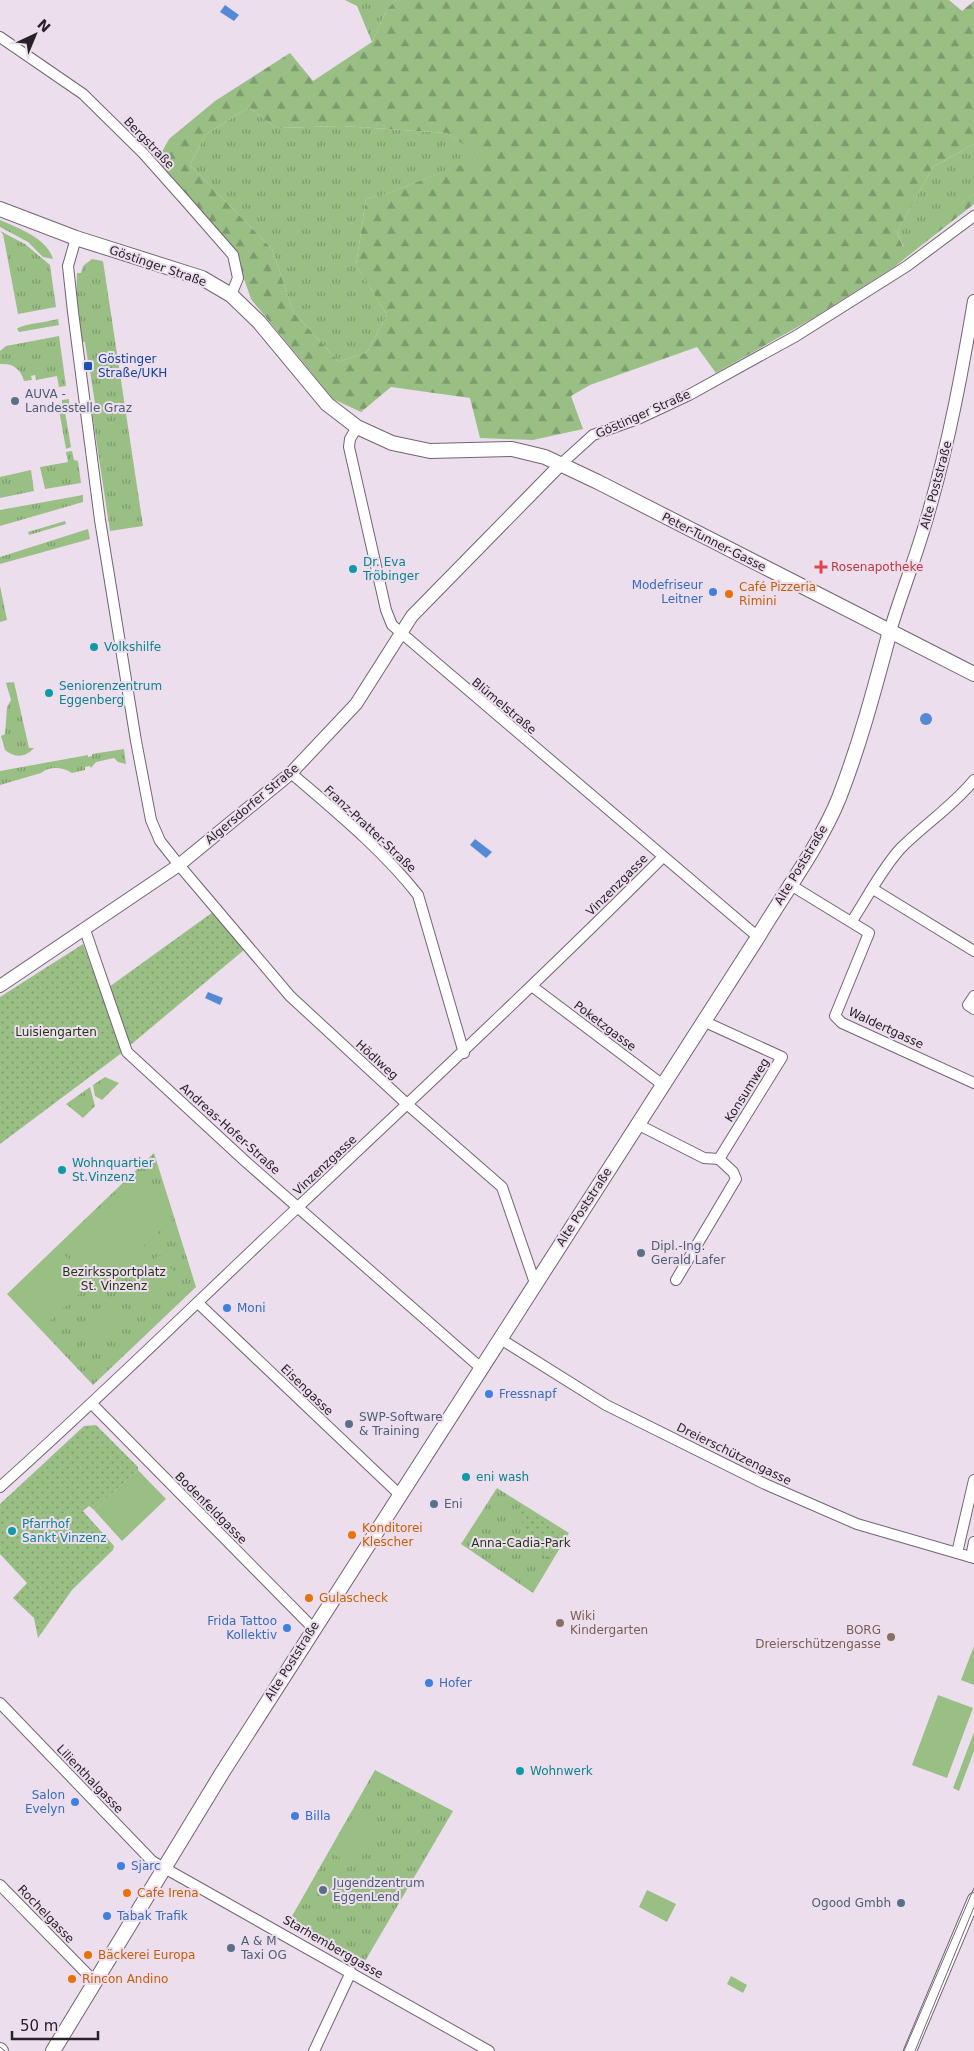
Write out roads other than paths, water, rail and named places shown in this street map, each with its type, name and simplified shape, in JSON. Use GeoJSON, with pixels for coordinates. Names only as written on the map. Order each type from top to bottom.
{"type":"FeatureCollection","features":[{"type":"Feature","properties":{"kind":"main road","name":"Göstinger Straße"},"geometry":{"type":"LineString","coordinates":[[0,209],[76,238],[202,278],[231,295],[259,322],[327,404],[357,427],[392,443],[430,451],[512,449],[545,457],[561,464]]}},
{"type":"Feature","properties":{"kind":"main road","name":"Peter-Tunner-Gasse"},"geometry":{"type":"LineString","coordinates":[[561,464],[974,674]]}},
{"type":"Feature","properties":{"kind":"main road","name":"Alte Poststraße"},"geometry":{"type":"LineString","coordinates":[[53,2051],[313,1628],[663,1085],[789,884],[838,800],[871,704],[890,631]]}},
{"type":"Feature","properties":{"kind":"street","name":"Bergstraße"},"geometry":{"type":"LineString","coordinates":[[0,36],[83,94],[143,153],[192,207],[233,256],[238,278],[231,295]]}},
{"type":"Feature","properties":{"kind":"street","name":"Göstinger Straße"},"geometry":{"type":"LineString","coordinates":[[561,464],[593,435],[640,418],[689,394],[796,336],[900,271],[974,216]]}},
{"type":"Feature","properties":{"kind":"street"},"geometry":{"type":"LineString","coordinates":[[76,238],[68,266],[73,312],[100,520],[136,741],[151,820],[160,841],[179,865]]}},
{"type":"Feature","properties":{"kind":"street","name":"Alte Poststraße"},"geometry":{"type":"LineString","coordinates":[[890,631],[929,513],[970,354],[974,302]]}},
{"type":"Feature","properties":{"kind":"street","name":"Blümelstraße"},"geometry":{"type":"LineString","coordinates":[[357,427],[350,439],[349,447],[386,610],[392,625],[399,634],[758,936]]}},
{"type":"Feature","properties":{"kind":"street","name":"Algersdorfer Straße"},"geometry":{"type":"LineString","coordinates":[[0,986],[179,865],[291,773],[356,704],[399,634],[421,606],[561,464]]}},
{"type":"Feature","properties":{"kind":"street","name":"Franz-Pratter-Straße"},"geometry":{"type":"LineString","coordinates":[[291,773],[354,829],[405,878],[418,895],[464,1053]]}},
{"type":"Feature","properties":{"kind":"street"},"geometry":{"type":"LineString","coordinates":[[852,921],[899,850],[929,821],[958,800],[974,780]]}},
{"type":"Feature","properties":{"kind":"street","name":"Vinzenzgasse"},"geometry":{"type":"LineString","coordinates":[[0,1487],[92,1404],[298,1207],[464,1053],[663,857]]}},
{"type":"Feature","properties":{"kind":"street","name":"Hödlweg"},"geometry":{"type":"LineString","coordinates":[[179,865],[290,996],[408,1105],[502,1187],[535,1283]]}},
{"type":"Feature","properties":{"kind":"street","name":"Waldertgasse"},"geometry":{"type":"LineString","coordinates":[[789,884],[869,933],[835,1016],[842,1024],[974,1083]]}},
{"type":"Feature","properties":{"kind":"street"},"geometry":{"type":"LineString","coordinates":[[873,889],[974,951]]}},
{"type":"Feature","properties":{"kind":"street","name":"Andreas-Hofer-Straße"},"geometry":{"type":"LineString","coordinates":[[85,930],[126,1052],[245,1161],[481,1368]]}},
{"type":"Feature","properties":{"kind":"street","name":"Poketzgasse"},"geometry":{"type":"LineString","coordinates":[[533,987],[663,1085]]}},
{"type":"Feature","properties":{"kind":"street"},"geometry":{"type":"LineString","coordinates":[[974,996],[968,1005],[974,1009]]}},
{"type":"Feature","properties":{"kind":"street","name":"Konsumweg"},"geometry":{"type":"LineString","coordinates":[[703,1021],[782,1057],[719,1159]]}},
{"type":"Feature","properties":{"kind":"street"},"geometry":{"type":"LineString","coordinates":[[638,1124],[704,1158],[719,1159],[733,1172],[736,1179],[676,1280]]}},
{"type":"Feature","properties":{"kind":"street","name":"Eisengasse"},"geometry":{"type":"LineString","coordinates":[[198,1303],[399,1494]]}},
{"type":"Feature","properties":{"kind":"street","name":"Dreierschützengasse"},"geometry":{"type":"LineString","coordinates":[[499,1338],[606,1405],[765,1484],[857,1524],[973,1557]]}},
{"type":"Feature","properties":{"kind":"street","name":"Bodenfeldgasse"},"geometry":{"type":"LineString","coordinates":[[92,1404],[313,1628]]}},
{"type":"Feature","properties":{"kind":"street"},"geometry":{"type":"LineString","coordinates":[[957,1553],[974,1480]]}},
{"type":"Feature","properties":{"kind":"street"},"geometry":{"type":"LineString","coordinates":[[973,1557],[974,1542]]}},
{"type":"Feature","properties":{"kind":"street","name":"Lilienthalgasse"},"geometry":{"type":"LineString","coordinates":[[0,1703],[152,1861],[164,1868]]}},
{"type":"Feature","properties":{"kind":"street","name":"Starhemberggasse"},"geometry":{"type":"LineString","coordinates":[[164,1868],[352,1972],[489,2051]]}},
{"type":"Feature","properties":{"kind":"street","name":"Rochelgasse"},"geometry":{"type":"LineString","coordinates":[[0,1885],[95,1982]]}},
{"type":"Feature","properties":{"kind":"street"},"geometry":{"type":"LineString","coordinates":[[910,2051],[974,1899]]}},
{"type":"Feature","properties":{"kind":"street"},"geometry":{"type":"LineString","coordinates":[[314,2051],[352,1972]]}},
{"type":"Feature","properties":{"kind":"water"},"geometry":{"type":"Polygon","coordinates":[[[225,5],[239,15],[234,21],[220,12],[225,5]]]}},
{"type":"Feature","properties":{"kind":"water"},"geometry":{"type":"Polygon","coordinates":[[[928,713],[931,714],[931,724],[924,725],[921,724],[920,717],[921,714],[928,713]]]}},
{"type":"Feature","properties":{"kind":"water"},"geometry":{"type":"Polygon","coordinates":[[[475,839],[492,852],[486,858],[470,845],[475,839]]]}},
{"type":"Feature","properties":{"kind":"water"},"geometry":{"type":"Polygon","coordinates":[[[208,992],[223,998],[220,1005],[205,998],[208,992]]]}},
{"type":"Feature","properties":{"kind":"tram line"},"geometry":{"type":"LineString","coordinates":[[904,2051],[974,1888]]}},
{"type":"Feature","properties":{"kind":"tram line"},"geometry":{"type":"LineString","coordinates":[[915,2051],[974,1907]]}},
{"type":"Feature","properties":{"kind":"tram line"},"geometry":{"type":"LineString","coordinates":[[0,2047],[5,2051]]}},
{"type":"Feature","properties":{"kind":"place","name":"Göstinger Straße/UKH"},"geometry":{"type":"Point","coordinates":[88,366]}},
{"type":"Feature","properties":{"kind":"place","name":"AUVA - Landesstelle Graz"},"geometry":{"type":"Point","coordinates":[15,401]}},
{"type":"Feature","properties":{"kind":"place","name":"Rosenapotheke"},"geometry":{"type":"Point","coordinates":[821,567]}},
{"type":"Feature","properties":{"kind":"place","name":"Dr. Eva Tröbinger"},"geometry":{"type":"Point","coordinates":[353,569]}},
{"type":"Feature","properties":{"kind":"place","name":"Modefriseur Leitner"},"geometry":{"type":"Point","coordinates":[713,592]}},
{"type":"Feature","properties":{"kind":"place","name":"Café Pizzeria Rimini"},"geometry":{"type":"Point","coordinates":[729,594]}},
{"type":"Feature","properties":{"kind":"place","name":"Volkshilfe"},"geometry":{"type":"Point","coordinates":[94,647]}},
{"type":"Feature","properties":{"kind":"place","name":"Seniorenzentrum Eggenberg"},"geometry":{"type":"Point","coordinates":[49,693]}},
{"type":"Feature","properties":{"kind":"place","name":"Wohnquartier St.Vinzenz"},"geometry":{"type":"Point","coordinates":[62,1170]}},
{"type":"Feature","properties":{"kind":"place","name":"Dipl.-Ing. Gerald Lafer"},"geometry":{"type":"Point","coordinates":[641,1253]}},
{"type":"Feature","properties":{"kind":"place","name":"Moni"},"geometry":{"type":"Point","coordinates":[227,1308]}},
{"type":"Feature","properties":{"kind":"place","name":"Fressnapf"},"geometry":{"type":"Point","coordinates":[489,1394]}},
{"type":"Feature","properties":{"kind":"place","name":"SWP-Software & Training"},"geometry":{"type":"Point","coordinates":[349,1424]}},
{"type":"Feature","properties":{"kind":"place","name":"eni wash"},"geometry":{"type":"Point","coordinates":[466,1477]}},
{"type":"Feature","properties":{"kind":"place","name":"Eni"},"geometry":{"type":"Point","coordinates":[434,1504]}},
{"type":"Feature","properties":{"kind":"place","name":"Pfarrhof Sankt Vinzenz"},"geometry":{"type":"Point","coordinates":[12,1531]}},
{"type":"Feature","properties":{"kind":"place","name":"Konditorei Klescher"},"geometry":{"type":"Point","coordinates":[352,1535]}},
{"type":"Feature","properties":{"kind":"place","name":"Gulascheck"},"geometry":{"type":"Point","coordinates":[309,1598]}},
{"type":"Feature","properties":{"kind":"place","name":"Wiki Kindergarten"},"geometry":{"type":"Point","coordinates":[560,1623]}},
{"type":"Feature","properties":{"kind":"place","name":"Frida Tattoo Kollektiv"},"geometry":{"type":"Point","coordinates":[287,1628]}},
{"type":"Feature","properties":{"kind":"place","name":"BORG Dreierschützengasse"},"geometry":{"type":"Point","coordinates":[891,1637]}},
{"type":"Feature","properties":{"kind":"place","name":"Hofer"},"geometry":{"type":"Point","coordinates":[429,1683]}},
{"type":"Feature","properties":{"kind":"place","name":"Wohnwerk"},"geometry":{"type":"Point","coordinates":[520,1771]}},
{"type":"Feature","properties":{"kind":"place","name":"Salon Evelyn"},"geometry":{"type":"Point","coordinates":[75,1802]}},
{"type":"Feature","properties":{"kind":"place","name":"Billa"},"geometry":{"type":"Point","coordinates":[295,1816]}},
{"type":"Feature","properties":{"kind":"place","name":"Sjarc"},"geometry":{"type":"Point","coordinates":[121,1866]}},
{"type":"Feature","properties":{"kind":"place","name":"Jugendzentrum EggenLend"},"geometry":{"type":"Point","coordinates":[323,1890]}},
{"type":"Feature","properties":{"kind":"place","name":"Cafe Irena"},"geometry":{"type":"Point","coordinates":[127,1893]}},
{"type":"Feature","properties":{"kind":"place","name":"Ogood Gmbh"},"geometry":{"type":"Point","coordinates":[901,1903]}},
{"type":"Feature","properties":{"kind":"place","name":"Tabak Trafik"},"geometry":{"type":"Point","coordinates":[107,1916]}},
{"type":"Feature","properties":{"kind":"place","name":"A & M Taxi OG"},"geometry":{"type":"Point","coordinates":[231,1948]}},
{"type":"Feature","properties":{"kind":"place","name":"Bäckerei Europa"},"geometry":{"type":"Point","coordinates":[88,1955]}},
{"type":"Feature","properties":{"kind":"place","name":"Rincon Andino"},"geometry":{"type":"Point","coordinates":[72,1979]}},
{"type":"Feature","properties":{"kind":"park label","name":"Luisiengarten"},"geometry":{"type":"Point","coordinates":[56,1032]}},
{"type":"Feature","properties":{"kind":"park label","name":"Bezirkssportplatz St. Vinzenz"},"geometry":{"type":"Point","coordinates":[114,1279]}},
{"type":"Feature","properties":{"kind":"park label","name":"Anna-Cadia-Park"},"geometry":{"type":"Point","coordinates":[521,1543]}}]}
